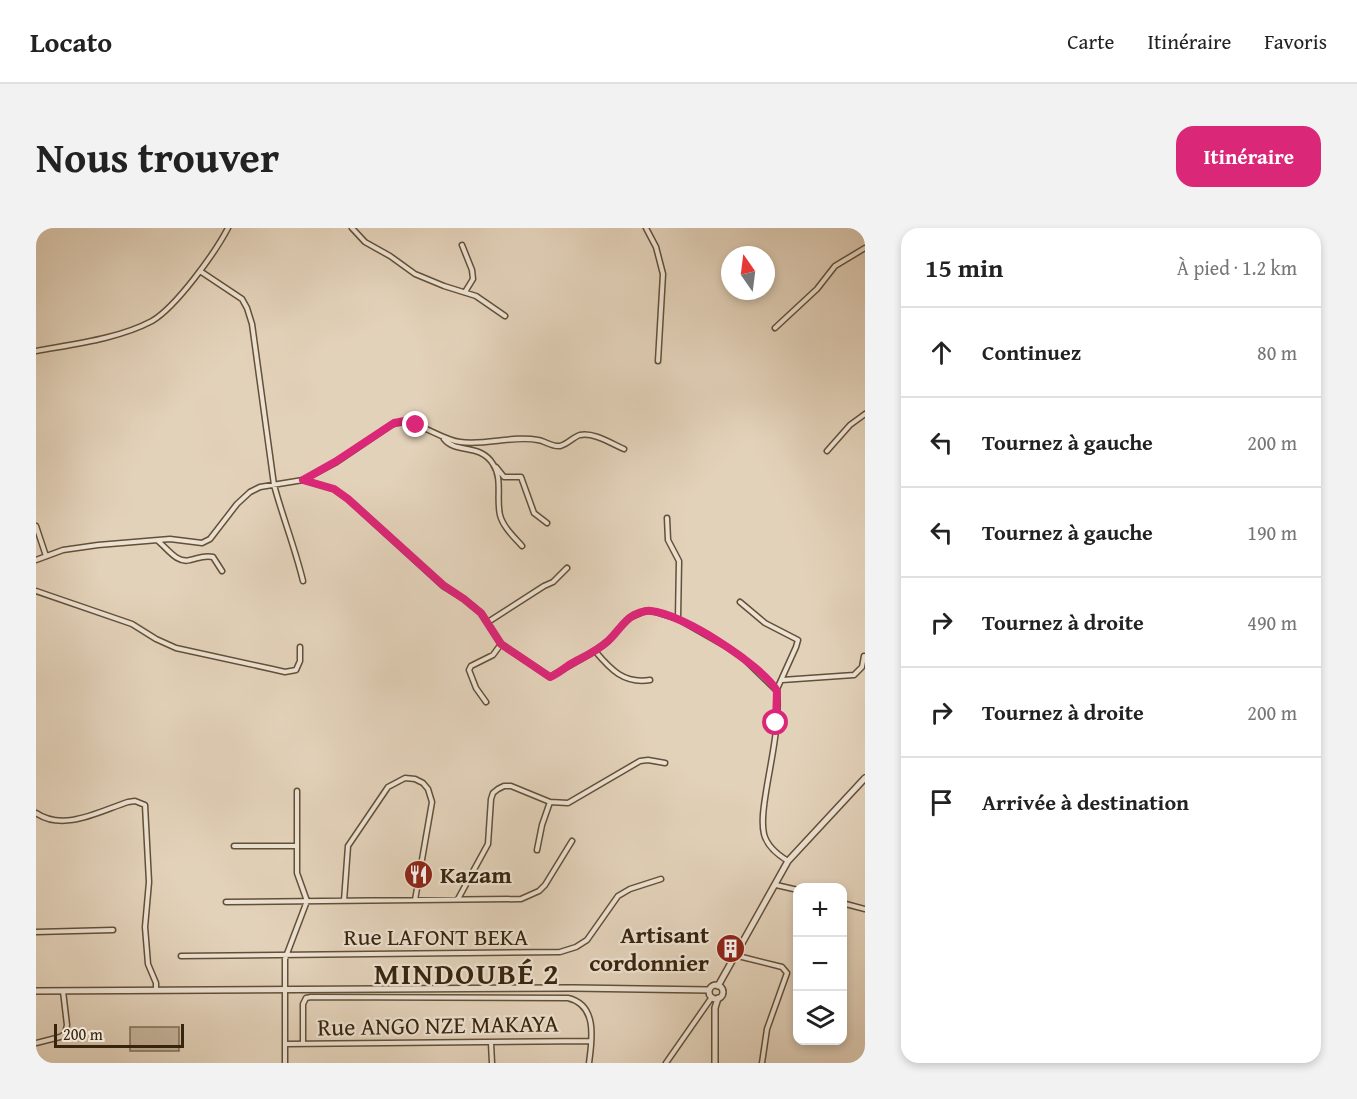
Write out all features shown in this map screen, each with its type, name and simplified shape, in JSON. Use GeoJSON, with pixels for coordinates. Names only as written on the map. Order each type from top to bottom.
{"type":"FeatureCollection","features":[{"type":"Feature","properties":{"kind":"street"},"geometry":{"type":"LineString","coordinates":[[36,351],[102,338],[154,320],[200,271],[228,228]]}},
{"type":"Feature","properties":{"kind":"street"},"geometry":{"type":"LineString","coordinates":[[353,228],[365,242],[415,274],[476,296],[505,316]]}},
{"type":"Feature","properties":{"kind":"street"},"geometry":{"type":"LineString","coordinates":[[646,228],[656,247],[663,274],[658,361]]}},
{"type":"Feature","properties":{"kind":"street"},"geometry":{"type":"LineString","coordinates":[[462,245],[472,270],[473,279],[464,292]]}},
{"type":"Feature","properties":{"kind":"street"},"geometry":{"type":"LineString","coordinates":[[775,328],[817,289],[835,266],[865,248]]}},
{"type":"Feature","properties":{"kind":"street"},"geometry":{"type":"LineString","coordinates":[[200,271],[238,296],[247,308],[252,324],[274,485],[303,581]]}},
{"type":"Feature","properties":{"kind":"street"},"geometry":{"type":"LineString","coordinates":[[827,451],[850,425],[865,414]]}},
{"type":"Feature","properties":{"kind":"street"},"geometry":{"type":"LineString","coordinates":[[36,560],[63,550],[85,547],[175,539],[206,542],[219,529],[237,504],[250,492],[303,480],[394,423],[405,421],[444,438],[467,443],[530,439],[557,446],[585,435],[624,449]]}},
{"type":"Feature","properties":{"kind":"street"},"geometry":{"type":"LineString","coordinates":[[444,438],[447,443],[454,446],[481,452],[504,477],[521,477],[534,513],[547,523]]}},
{"type":"Feature","properties":{"kind":"street"},"geometry":{"type":"LineString","coordinates":[[495,467],[499,483],[501,517],[522,546]]}},
{"type":"Feature","properties":{"kind":"street"},"geometry":{"type":"LineString","coordinates":[[303,480],[340,493],[443,585],[481,613],[501,644],[550,677],[595,651],[635,615],[652,611],[678,618],[742,658],[777,688]]}},
{"type":"Feature","properties":{"kind":"street"},"geometry":{"type":"LineString","coordinates":[[667,518],[668,540],[680,561],[678,618]]}},
{"type":"Feature","properties":{"kind":"street"},"geometry":{"type":"LineString","coordinates":[[36,526],[46,556]]}},
{"type":"Feature","properties":{"kind":"street"},"geometry":{"type":"LineString","coordinates":[[158,541],[172,554],[183,560],[213,556],[222,571]]}},
{"type":"Feature","properties":{"kind":"street"},"geometry":{"type":"LineString","coordinates":[[488,622],[553,582],[567,568]]}},
{"type":"Feature","properties":{"kind":"street"},"geometry":{"type":"LineString","coordinates":[[36,591],[132,624],[176,648],[285,672],[296,670],[300,662],[300,647]]}},
{"type":"Feature","properties":{"kind":"street"},"geometry":{"type":"LineString","coordinates":[[740,602],[765,622],[798,640],[777,688],[774,748],[765,804],[764,829],[769,844],[788,861]]}},
{"type":"Feature","properties":{"kind":"street"},"geometry":{"type":"LineString","coordinates":[[486,702],[476,688],[469,669],[493,655],[501,644]]}},
{"type":"Feature","properties":{"kind":"street"},"geometry":{"type":"LineString","coordinates":[[595,651],[613,671],[621,676],[639,682],[650,680]]}},
{"type":"Feature","properties":{"kind":"street"},"geometry":{"type":"LineString","coordinates":[[782,680],[854,675],[862,667],[864,656]]}},
{"type":"Feature","properties":{"kind":"street"},"geometry":{"type":"LineString","coordinates":[[458,900],[488,843],[491,799],[498,789],[511,786],[550,802],[562,804],[574,800],[642,760],[665,763]]}},
{"type":"Feature","properties":{"kind":"street"},"geometry":{"type":"LineString","coordinates":[[344,901],[348,846],[388,787],[405,778],[423,783],[428,789],[432,802],[415,900]]}},
{"type":"Feature","properties":{"kind":"street"},"geometry":{"type":"LineString","coordinates":[[718,986],[788,861],[865,778]]}},
{"type":"Feature","properties":{"kind":"street"},"geometry":{"type":"LineString","coordinates":[[285,1063],[286,954],[307,901],[297,873],[297,790]]}},
{"type":"Feature","properties":{"kind":"street"},"geometry":{"type":"LineString","coordinates":[[36,813],[50,819],[64,820],[83,817],[128,802],[135,801],[145,805],[149,882],[145,927],[148,964],[156,983],[156,991]]}},
{"type":"Feature","properties":{"kind":"street"},"geometry":{"type":"LineString","coordinates":[[537,850],[550,802]]}},
{"type":"Feature","properties":{"kind":"street"},"geometry":{"type":"LineString","coordinates":[[226,902],[513,899],[532,895],[545,885],[572,841]]}},
{"type":"Feature","properties":{"kind":"street"},"geometry":{"type":"LineString","coordinates":[[234,846],[297,846]]}},
{"type":"Feature","properties":{"kind":"street","name":"Rue LAFONT BEKA"},"geometry":{"type":"LineString","coordinates":[[181,956],[529,953],[568,950],[587,940],[618,896],[630,889],[661,879]]}},
{"type":"Feature","properties":{"kind":"street"},"geometry":{"type":"LineString","coordinates":[[776,885],[793,889]]}},
{"type":"Feature","properties":{"kind":"street"},"geometry":{"type":"LineString","coordinates":[[847,904],[865,909]]}},
{"type":"Feature","properties":{"kind":"street"},"geometry":{"type":"LineString","coordinates":[[36,932],[113,930]]}},
{"type":"Feature","properties":{"kind":"street"},"geometry":{"type":"LineString","coordinates":[[734,955],[782,967],[788,973],[767,1029],[762,1063]]}},
{"type":"Feature","properties":{"kind":"street"},"geometry":{"type":"LineString","coordinates":[[709,990],[712,986],[718,986]]}},
{"type":"Feature","properties":{"kind":"street"},"geometry":{"type":"LineString","coordinates":[[666,1063],[715,997],[722,993],[718,986]]}},
{"type":"Feature","properties":{"kind":"street"},"geometry":{"type":"LineString","coordinates":[[36,992],[702,988],[709,990],[715,997],[715,1063]]}},
{"type":"Feature","properties":{"kind":"street"},"geometry":{"type":"LineString","coordinates":[[36,1043],[60,1037],[67,1029],[63,992]]}},
{"type":"Feature","properties":{"kind":"street"},"geometry":{"type":"LineString","coordinates":[[303,1044],[303,1004],[306,998],[311,997],[568,998],[578,1003],[592,1024],[589,1063]]}},
{"type":"Feature","properties":{"kind":"street","name":"Rue ANGO NZE MAKAYA"},"geometry":{"type":"LineString","coordinates":[[286,1044],[591,1041]]}},
{"type":"Feature","properties":{"kind":"street"},"geometry":{"type":"LineString","coordinates":[[491,1043],[492,1063]]}},
{"type":"Feature","properties":{"kind":"shaded area"},"geometry":{"type":"Polygon","coordinates":[[[130,1027],[179,1027],[179,1051],[130,1051],[130,1027]]]}},
{"type":"Feature","properties":{"kind":"place","name":"Kazam"},"geometry":{"type":"Point","coordinates":[419,874]}},
{"type":"Feature","properties":{"kind":"place","name":"Artisant cordonnier"},"geometry":{"type":"Point","coordinates":[730,948]}},
{"type":"Feature","properties":{"kind":"district","name":"MINDOUBÉ 2"},"geometry":{"type":"Point","coordinates":[467,973]}},
{"type":"Feature","properties":{"kind":"route"},"geometry":{"type":"LineString","coordinates":[[416,425],[405,421],[394,423],[303,480],[334,489],[348,499],[416,562],[481,613],[501,644],[550,677],[571,664],[585,659],[607,642],[629,618],[645,611],[664,613],[678,618],[727,647],[777,688],[776,723]]}}]}
